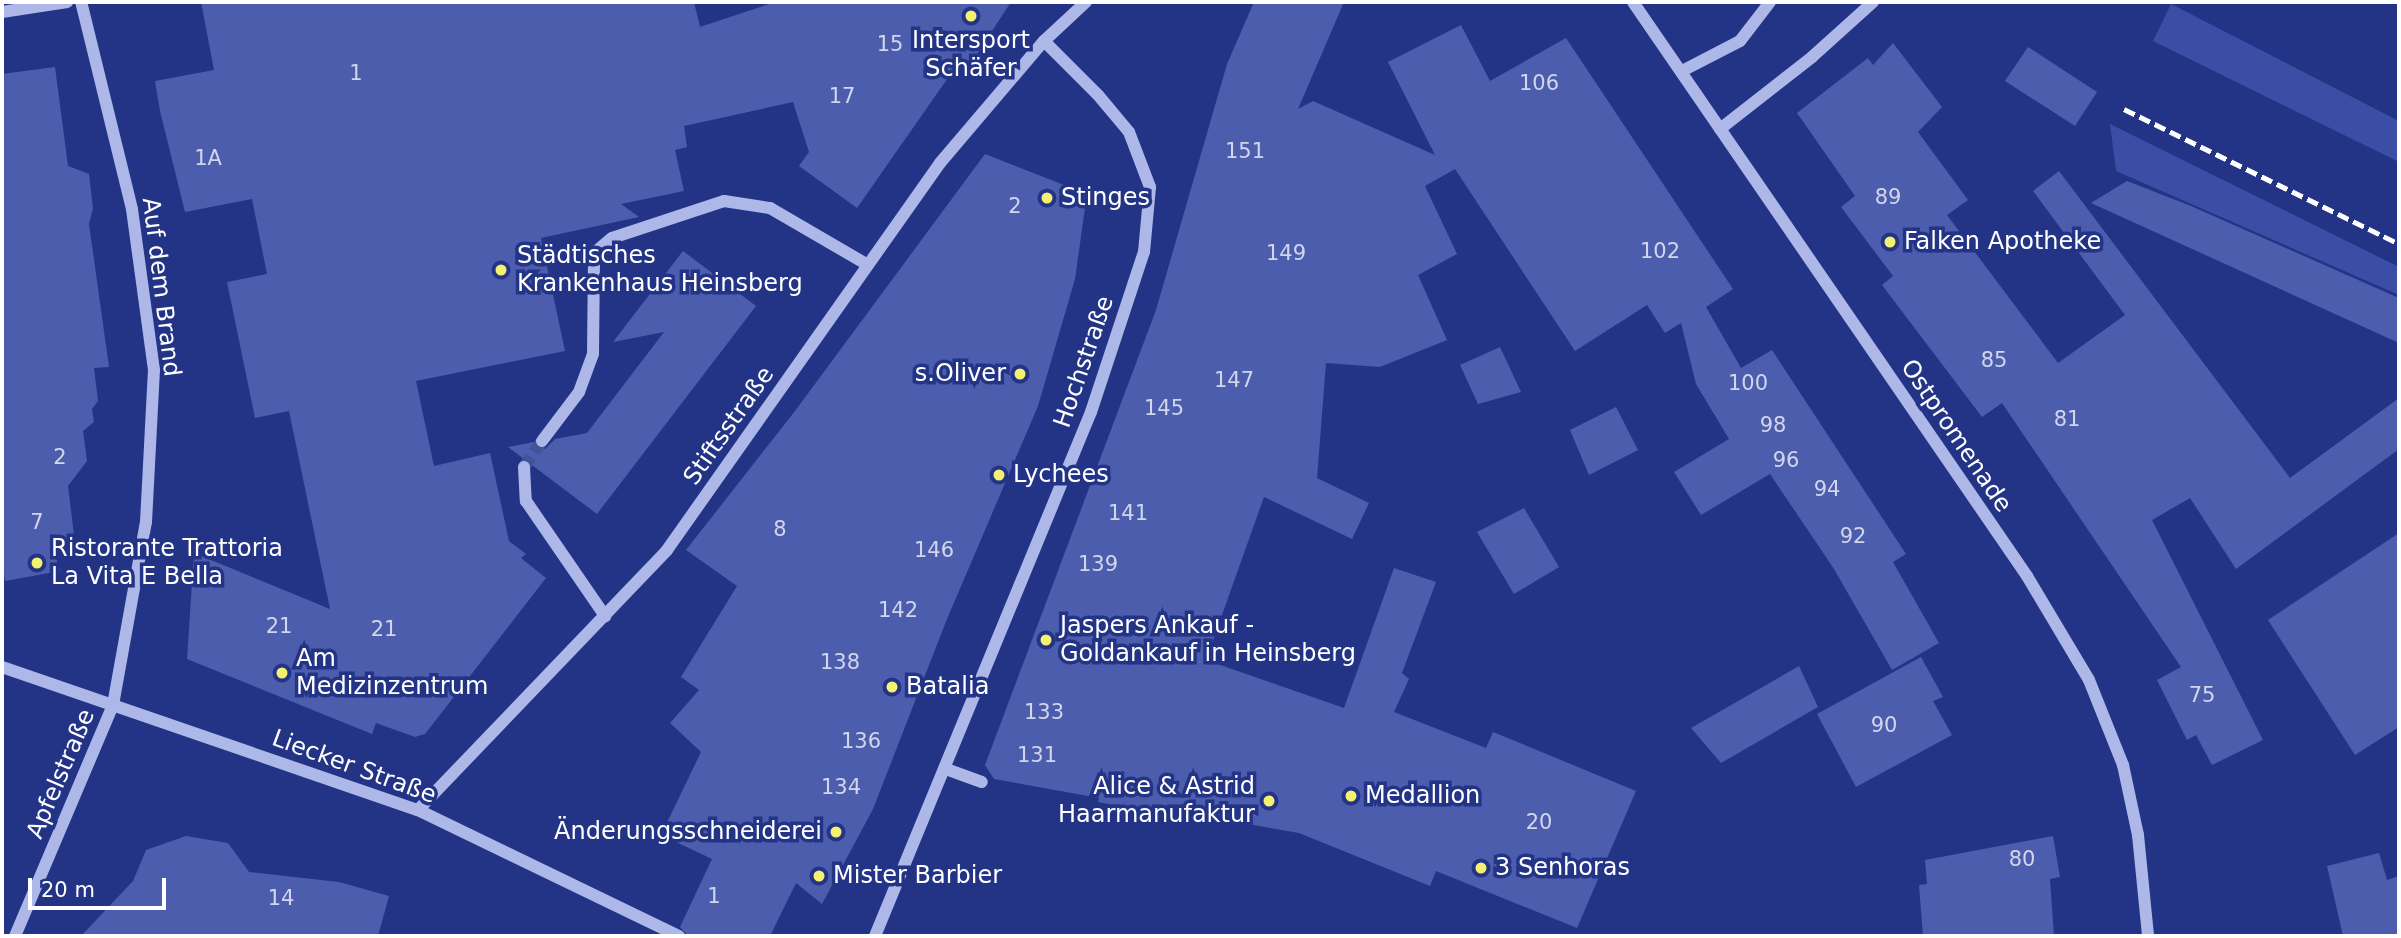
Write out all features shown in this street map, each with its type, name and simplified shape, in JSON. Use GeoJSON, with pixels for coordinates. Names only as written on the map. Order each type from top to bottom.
{"type":"FeatureCollection","features":[{"type":"Feature","properties":{"kind":"street"},"geometry":{"type":"LineString","coordinates":[[2,12],[67,2]]}},
{"type":"Feature","properties":{"kind":"street","name":"Auf dem Brand"},"geometry":{"type":"LineString","coordinates":[[81,2],[132,209],[154,370],[145,522],[113,705]]}},
{"type":"Feature","properties":{"kind":"street"},"geometry":{"type":"LineString","coordinates":[[1044,41],[1086,2]]}},
{"type":"Feature","properties":{"kind":"street","name":"Ostpromenade"},"geometry":{"type":"LineString","coordinates":[[1633,2],[2027,576],[2089,680],[2123,765],[2138,835],[2148,936]]}},
{"type":"Feature","properties":{"kind":"street"},"geometry":{"type":"LineString","coordinates":[[1682,71],[1740,41],[1770,2]]}},
{"type":"Feature","properties":{"kind":"street"},"geometry":{"type":"LineString","coordinates":[[1720,129],[1812,57],[1873,2]]}},
{"type":"Feature","properties":{"kind":"street","name":"Stiftsstraße"},"geometry":{"type":"LineString","coordinates":[[418,810],[667,550],[940,163],[1044,41]]}},
{"type":"Feature","properties":{"kind":"street","name":"Hochstraße"},"geometry":{"type":"LineString","coordinates":[[875,936],[946,769],[1016,589],[1091,411],[1144,252],[1150,187],[1129,132],[1098,95],[1044,41]]}},
{"type":"Feature","properties":{"kind":"street"},"geometry":{"type":"LineString","coordinates":[[542,441],[579,392],[593,354],[594,253],[612,238],[724,201],[770,208],[868,265]]}},
{"type":"Feature","properties":{"kind":"street"},"geometry":{"type":"LineString","coordinates":[[524,467],[526,501],[605,615]]}},
{"type":"Feature","properties":{"kind":"street","name":"Liecker Straße"},"geometry":{"type":"LineString","coordinates":[[2,667],[418,810],[679,936]]}},
{"type":"Feature","properties":{"kind":"street","name":"Apfelstraße"},"geometry":{"type":"LineString","coordinates":[[15,936],[113,705]]}},
{"type":"Feature","properties":{"kind":"street"},"geometry":{"type":"LineString","coordinates":[[946,769],[982,782]]}},
{"type":"Feature","properties":{"kind":"shaded area"},"geometry":{"type":"Polygon","coordinates":[[[2171,4],[2399,121],[2399,162],[2153,41],[2171,4]]]}},
{"type":"Feature","properties":{"kind":"shaded area"},"geometry":{"type":"Polygon","coordinates":[[[2110,124],[2399,267],[2399,295],[2116,171],[2110,124]]]}},
{"type":"Feature","properties":{"kind":"building","name":"Städtisches Krankenhaus Heinsberg"},"geometry":{"type":"Polygon","coordinates":[[[201,2],[694,2],[700,27],[775,2],[1011,2],[973,60],[959,62],[857,208],[799,166],[809,152],[793,102],[684,126],[687,147],[675,150],[684,191],[621,204],[639,217],[541,238],[565,351],[416,381],[434,466],[490,453],[509,541],[526,554],[521,558],[546,578],[425,734],[415,737],[376,723],[372,734],[187,659],[194,553],[330,609],[289,411],[255,418],[227,282],[267,274],[252,199],[185,212],[160,111],[155,81],[214,70],[201,2]]]}},
{"type":"Feature","properties":{"kind":"building"},"geometry":{"type":"Polygon","coordinates":[[[1254,2],[1344,2],[1298,109],[1313,101],[1435,155],[1388,62],[1461,25],[1490,81],[1566,38],[1733,289],[1706,307],[1741,368],[1772,350],[1906,554],[1893,562],[1939,643],[1892,670],[1834,569],[1770,474],[1701,515],[1674,472],[1729,439],[1696,384],[1681,323],[1665,333],[1647,305],[1575,351],[1455,169],[1425,186],[1457,254],[1418,275],[1447,340],[1380,367],[1326,363],[1317,478],[1369,503],[1352,539],[1264,497],[1206,660],[1344,708],[1394,568],[1436,582],[1402,673],[1409,679],[1394,712],[1486,748],[1493,732],[1636,791],[1577,928],[1436,871],[1430,886],[1299,833],[1163,809],[1162,815],[1098,802],[1099,798],[994,779],[985,765],[1156,310],[1227,64],[1254,2]]]}},
{"type":"Feature","properties":{"kind":"building"},"geometry":{"type":"Polygon","coordinates":[[[1893,43],[1942,107],[1918,132],[1968,200],[1947,215],[2058,363],[2125,315],[2033,191],[2059,171],[2290,478],[2399,398],[2399,449],[2236,569],[2190,498],[2152,520],[2263,740],[2212,765],[2196,735],[2187,740],[2157,680],[2181,667],[2002,403],[1982,417],[1882,285],[1893,276],[1841,207],[1855,196],[1797,113],[1868,58],[1873,65],[1893,43]]]}},
{"type":"Feature","properties":{"kind":"building"},"geometry":{"type":"Polygon","coordinates":[[[2028,47],[2097,92],[2075,126],[2005,81],[2028,47]]]}},
{"type":"Feature","properties":{"kind":"building"},"geometry":{"type":"Polygon","coordinates":[[[55,67],[68,166],[89,174],[93,208],[89,224],[109,367],[94,368],[98,401],[92,409],[94,422],[83,431],[87,461],[68,486],[76,551],[55,554],[60,571],[5,581],[2,557],[2,74],[55,67]]]}},
{"type":"Feature","properties":{"kind":"building"},"geometry":{"type":"Polygon","coordinates":[[[985,154],[1087,194],[1075,279],[1038,406],[947,619],[873,809],[822,904],[796,883],[770,936],[688,936],[680,927],[712,859],[661,835],[701,752],[670,723],[699,690],[681,677],[737,586],[686,550],[795,411],[985,154]]]}},
{"type":"Feature","properties":{"kind":"building"},"geometry":{"type":"Polygon","coordinates":[[[2127,181],[2191,206],[2399,298],[2399,343],[2091,203],[2127,181]]]}},
{"type":"Feature","properties":{"kind":"building"},"geometry":{"type":"Polygon","coordinates":[[[683,251],[756,306],[597,514],[508,447],[534,442],[537,448],[545,449],[555,439],[587,433],[664,332],[613,342],[683,251]]]}},
{"type":"Feature","properties":{"kind":"building"},"geometry":{"type":"Polygon","coordinates":[[[1500,347],[1521,392],[1478,404],[1460,365],[1500,347]]]}},
{"type":"Feature","properties":{"kind":"building"},"geometry":{"type":"Polygon","coordinates":[[[1616,407],[1638,450],[1589,475],[1570,430],[1616,407]]]}},
{"type":"Feature","properties":{"kind":"building"},"geometry":{"type":"Polygon","coordinates":[[[1524,508],[1559,567],[1514,594],[1477,532],[1524,508]]]}},
{"type":"Feature","properties":{"kind":"building"},"geometry":{"type":"Polygon","coordinates":[[[2399,533],[2399,727],[2355,755],[2268,620],[2399,533]]]}},
{"type":"Feature","properties":{"kind":"building"},"geometry":{"type":"Polygon","coordinates":[[[1921,657],[1943,697],[1933,701],[1952,735],[1856,787],[1817,714],[1921,657]]]}},
{"type":"Feature","properties":{"kind":"building"},"geometry":{"type":"Polygon","coordinates":[[[1799,666],[1818,707],[1721,763],[1691,728],[1799,666]]]}},
{"type":"Feature","properties":{"kind":"building"},"geometry":{"type":"Polygon","coordinates":[[[186,836],[228,843],[249,872],[339,882],[389,896],[378,936],[81,936],[133,881],[146,850],[186,836]]]}},
{"type":"Feature","properties":{"kind":"building"},"geometry":{"type":"Polygon","coordinates":[[[2053,836],[2060,877],[2050,879],[2054,936],[1923,936],[1919,885],[1927,884],[1925,860],[2053,836]]]}},
{"type":"Feature","properties":{"kind":"building"},"geometry":{"type":"Polygon","coordinates":[[[2379,853],[2387,880],[2399,876],[2399,936],[2343,936],[2327,866],[2379,853]]]}},
{"type":"Feature","properties":{"kind":"tunnel"},"geometry":{"type":"LineString","coordinates":[[524,467],[542,441]]}},
{"type":"Feature","properties":{"kind":"railway"},"geometry":{"type":"LineString","coordinates":[[2124,109],[2399,244]]}},
{"type":"Feature","properties":{"kind":"place","name":"Intersport Schäfer"},"geometry":{"type":"Point","coordinates":[971,16]}},
{"type":"Feature","properties":{"kind":"place","name":"Stinges"},"geometry":{"type":"Point","coordinates":[1047,198]}},
{"type":"Feature","properties":{"kind":"place","name":"Falken Apotheke"},"geometry":{"type":"Point","coordinates":[1890,242]}},
{"type":"Feature","properties":{"kind":"place","name":"Städtisches Krankenhaus Heinsberg"},"geometry":{"type":"Point","coordinates":[501,270]}},
{"type":"Feature","properties":{"kind":"place","name":"s.Oliver"},"geometry":{"type":"Point","coordinates":[1020,374]}},
{"type":"Feature","properties":{"kind":"place","name":"Lychees"},"geometry":{"type":"Point","coordinates":[999,475]}},
{"type":"Feature","properties":{"kind":"place","name":"Ristorante Trattoria La Vita E Bella"},"geometry":{"type":"Point","coordinates":[37,563]}},
{"type":"Feature","properties":{"kind":"place","name":"Jaspers Ankauf - Goldankauf in Heinsberg"},"geometry":{"type":"Point","coordinates":[1046,640]}},
{"type":"Feature","properties":{"kind":"place","name":"Am Medizinzentrum"},"geometry":{"type":"Point","coordinates":[282,673]}},
{"type":"Feature","properties":{"kind":"place","name":"Batalia"},"geometry":{"type":"Point","coordinates":[892,687]}},
{"type":"Feature","properties":{"kind":"place","name":"Medallion"},"geometry":{"type":"Point","coordinates":[1351,796]}},
{"type":"Feature","properties":{"kind":"place","name":"Alice & Astrid Haarmanufaktur"},"geometry":{"type":"Point","coordinates":[1269,801]}},
{"type":"Feature","properties":{"kind":"place","name":"Änderungsschneiderei"},"geometry":{"type":"Point","coordinates":[836,832]}},
{"type":"Feature","properties":{"kind":"place","name":"3 Senhoras"},"geometry":{"type":"Point","coordinates":[1481,868]}},
{"type":"Feature","properties":{"kind":"place","name":"Mister Barbier"},"geometry":{"type":"Point","coordinates":[819,876]}}]}
